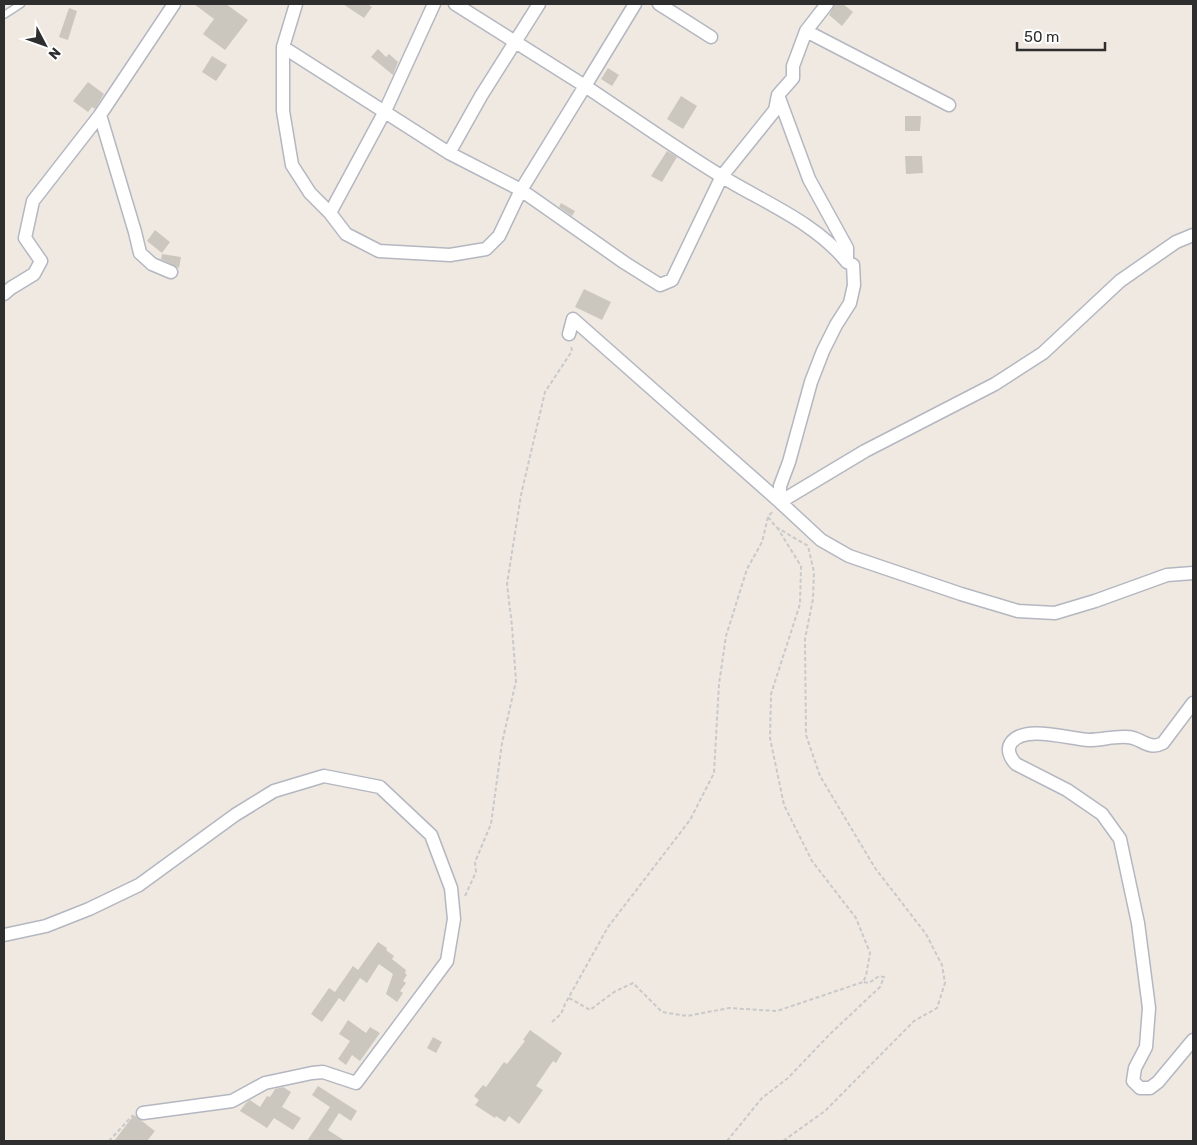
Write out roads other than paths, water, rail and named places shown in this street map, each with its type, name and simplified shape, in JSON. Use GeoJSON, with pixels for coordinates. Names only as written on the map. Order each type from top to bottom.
{"type":"FeatureCollection","features":[{"type":"Feature","properties":{"kind":"street"},"geometry":{"type":"LineString","coordinates":[[4,294],[34,274],[41,261],[25,238],[33,201],[100,115],[174,4]]}},
{"type":"Feature","properties":{"kind":"street"},"geometry":{"type":"LineString","coordinates":[[296,4],[283,46],[283,111],[292,165],[310,193],[330,213],[346,234],[379,251],[450,254],[486,249],[500,236],[521,190],[635,4]]}},
{"type":"Feature","properties":{"kind":"street"},"geometry":{"type":"LineString","coordinates":[[330,213],[385,111],[434,4]]}},
{"type":"Feature","properties":{"kind":"street"},"geometry":{"type":"LineString","coordinates":[[455,4],[722,176],[806,226],[837,250],[846,262],[853,265],[854,285],[850,303],[836,324],[811,382],[789,462],[780,486],[780,502]]}},
{"type":"Feature","properties":{"kind":"street"},"geometry":{"type":"LineString","coordinates":[[448,153],[514,42],[539,4]]}},
{"type":"Feature","properties":{"kind":"street"},"geometry":{"type":"LineString","coordinates":[[659,4],[711,37]]}},
{"type":"Feature","properties":{"kind":"street"},"geometry":{"type":"LineString","coordinates":[[283,46],[448,153],[521,190],[625,263],[660,285],[672,280],[722,176],[775,110],[778,96],[792,78],[792,66],[806,31],[827,4]]}},
{"type":"Feature","properties":{"kind":"street"},"geometry":{"type":"LineString","coordinates":[[806,31],[949,105]]}},
{"type":"Feature","properties":{"kind":"street"},"geometry":{"type":"LineString","coordinates":[[778,96],[810,179],[847,248],[846,262]]}},
{"type":"Feature","properties":{"kind":"street"},"geometry":{"type":"LineString","coordinates":[[100,115],[140,253],[152,264],[172,272]]}},
{"type":"Feature","properties":{"kind":"street"},"geometry":{"type":"LineString","coordinates":[[780,502],[865,451],[995,384],[1043,353],[1120,281],[1176,242],[1193,235]]}},
{"type":"Feature","properties":{"kind":"street"},"geometry":{"type":"LineString","coordinates":[[569,334],[573,319],[821,540],[849,556],[1018,611],[1055,613],[1167,575],[1193,573]]}},
{"type":"Feature","properties":{"kind":"street"},"geometry":{"type":"LineString","coordinates":[[1193,703],[1163,743],[1157,746],[1150,746],[1128,736],[1090,740],[1031,733],[1010,744],[1009,751],[1016,764],[1067,790],[1102,814],[1120,839],[1138,923],[1149,1008],[1146,1047],[1136,1068],[1133,1081],[1140,1088],[1150,1088],[1158,1082],[1193,1040]]}},
{"type":"Feature","properties":{"kind":"street"},"geometry":{"type":"LineString","coordinates":[[4,935],[46,926],[89,909],[139,885],[235,815],[274,791],[324,776],[380,787],[432,834],[451,888],[454,919],[447,961],[356,1083],[323,1072],[312,1073],[265,1083],[232,1101],[143,1113]]}},
{"type":"Feature","properties":{"kind":"lane"},"geometry":{"type":"LineString","coordinates":[[4,15],[21,4]]}}]}
